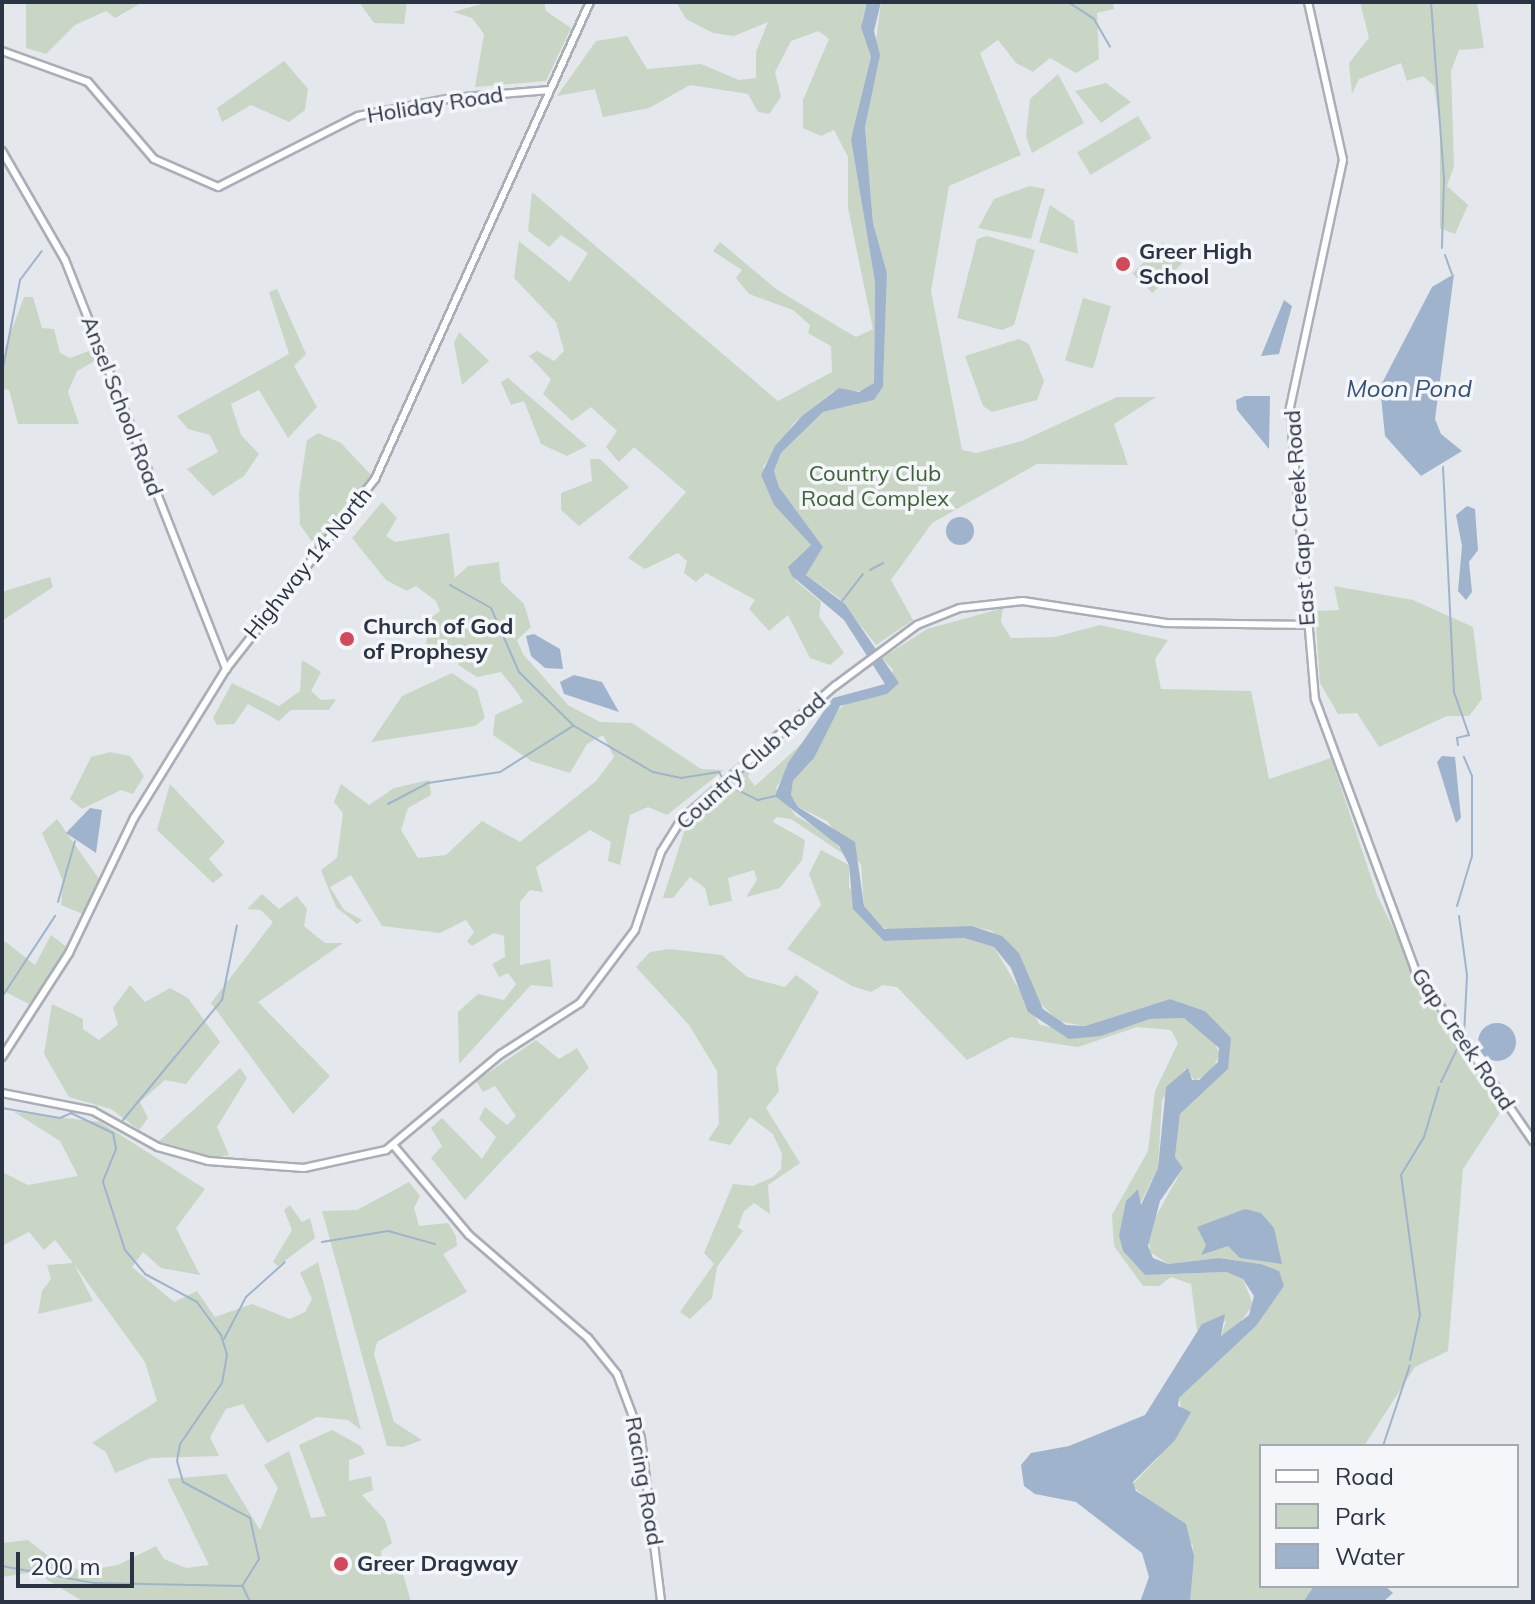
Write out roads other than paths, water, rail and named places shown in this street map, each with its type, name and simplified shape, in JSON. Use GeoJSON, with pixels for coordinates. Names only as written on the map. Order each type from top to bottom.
{"type":"FeatureCollection","features":[{"type":"Feature","properties":{"kind":"street","name":"Highway 14 North"},"geometry":{"type":"LineString","coordinates":[[2,1057],[69,953],[134,818],[226,669],[375,479],[590,2]]}},
{"type":"Feature","properties":{"kind":"street","name":"East Gap Creek Road"},"geometry":{"type":"LineString","coordinates":[[1308,2],[1343,160],[1291,396],[1308,625],[1318,711],[1366,843]]}},
{"type":"Feature","properties":{"kind":"street","name":"Holiday Road"},"geometry":{"type":"LineString","coordinates":[[2,51],[88,82],[154,159],[215,187],[238,182],[348,119],[441,99],[550,90]]}},
{"type":"Feature","properties":{"kind":"street","name":"Ansel School Road"},"geometry":{"type":"LineString","coordinates":[[2,151],[65,260],[226,669]]}},
{"type":"Feature","properties":{"kind":"street","name":"Country Club Road"},"geometry":{"type":"LineString","coordinates":[[2,1093],[93,1111],[169,1152],[245,1166],[315,1167],[394,1146],[490,1062],[580,1003],[635,930],[661,852],[680,821],[860,665],[878,651],[948,611],[1007,601],[1166,623],[1308,625]]}},
{"type":"Feature","properties":{"kind":"street","name":"Gap Creek Road"},"geometry":{"type":"LineString","coordinates":[[1366,843],[1422,982],[1533,1141]]}},
{"type":"Feature","properties":{"kind":"street","name":"Racing Road"},"geometry":{"type":"LineString","coordinates":[[394,1146],[469,1235],[579,1329],[610,1362],[637,1420],[661,1602]]}},
{"type":"Feature","properties":{"kind":"water"},"geometry":{"type":"Polygon","coordinates":[[[867,2],[881,2],[874,31],[880,55],[865,127],[873,223],[887,273],[883,387],[874,400],[823,412],[781,453],[774,471],[779,487],[823,547],[806,575],[845,604],[899,683],[887,694],[840,706],[814,758],[793,781],[791,795],[798,807],[855,842],[864,906],[884,929],[972,926],[1002,936],[1019,953],[1043,1009],[1066,1025],[1085,1026],[1170,999],[1205,1011],[1231,1038],[1228,1069],[1180,1114],[1175,1157],[1183,1168],[1160,1201],[1148,1246],[1153,1258],[1168,1264],[1219,1258],[1261,1264],[1279,1271],[1284,1286],[1256,1326],[1179,1398],[1178,1406],[1191,1412],[1175,1440],[1133,1482],[1136,1491],[1186,1524],[1194,1556],[1190,1602],[1140,1602],[1149,1577],[1142,1553],[1076,1502],[1035,1494],[1024,1486],[1021,1465],[1031,1453],[1069,1446],[1145,1415],[1202,1324],[1225,1314],[1221,1336],[1249,1315],[1254,1296],[1243,1279],[1226,1272],[1145,1275],[1123,1251],[1119,1236],[1126,1201],[1138,1189],[1141,1205],[1158,1168],[1166,1087],[1188,1068],[1192,1080],[1199,1080],[1218,1062],[1219,1048],[1184,1018],[1150,1019],[1101,1036],[1069,1039],[1028,1012],[1011,968],[994,947],[964,938],[884,941],[853,909],[849,865],[839,846],[775,796],[788,763],[833,698],[885,684],[844,620],[792,576],[788,567],[811,545],[774,505],[761,475],[775,446],[802,416],[839,388],[859,392],[874,383],[875,282],[851,139],[871,57],[861,27],[867,2]]]}},
{"type":"Feature","properties":{"kind":"water","name":"Moon Pond"},"geometry":{"type":"Polygon","coordinates":[[[1454,274],[1435,419],[1441,434],[1462,451],[1421,476],[1385,436],[1380,387],[1432,287],[1454,274]]]}},
{"type":"Feature","properties":{"kind":"water"},"geometry":{"type":"Polygon","coordinates":[[[1284,300],[1292,306],[1279,354],[1261,356],[1284,300]]]}},
{"type":"Feature","properties":{"kind":"water"},"geometry":{"type":"Polygon","coordinates":[[[1245,396],[1270,396],[1269,449],[1237,410],[1236,400],[1245,396]]]}},
{"type":"Feature","properties":{"kind":"water"},"geometry":{"type":"Polygon","coordinates":[[[1467,506],[1475,509],[1478,550],[1469,562],[1472,592],[1466,600],[1458,591],[1462,546],[1456,515],[1467,506]]]}},
{"type":"Feature","properties":{"kind":"water"},"geometry":{"type":"Polygon","coordinates":[[[960,517],[970,521],[974,531],[970,541],[960,545],[950,541],[946,531],[950,521],[960,517]]]}},
{"type":"Feature","properties":{"kind":"water"},"geometry":{"type":"Polygon","coordinates":[[[534,634],[560,649],[563,669],[545,668],[531,656],[526,636],[534,634]]]}},
{"type":"Feature","properties":{"kind":"water"},"geometry":{"type":"Polygon","coordinates":[[[574,675],[602,682],[619,712],[564,694],[560,682],[574,675]]]}},
{"type":"Feature","properties":{"kind":"water"},"geometry":{"type":"Polygon","coordinates":[[[1442,756],[1455,757],[1461,818],[1456,823],[1437,762],[1442,756]]]}},
{"type":"Feature","properties":{"kind":"water"},"geometry":{"type":"Polygon","coordinates":[[[90,808],[102,810],[96,853],[66,833],[90,808]]]}},
{"type":"Feature","properties":{"kind":"water"},"geometry":{"type":"Polygon","coordinates":[[[1497,1023],[1510,1029],[1516,1042],[1510,1055],[1497,1061],[1484,1055],[1478,1042],[1484,1029],[1497,1023]]]}},
{"type":"Feature","properties":{"kind":"water"},"geometry":{"type":"Polygon","coordinates":[[[1245,1209],[1261,1213],[1274,1228],[1282,1264],[1240,1258],[1228,1246],[1201,1255],[1206,1245],[1197,1227],[1245,1209]]]}},
{"type":"Feature","properties":{"kind":"water"},"geometry":{"type":"Polygon","coordinates":[[[1313,1588],[1387,1588],[1393,1593],[1383,1602],[1303,1602],[1313,1588]]]}},
{"type":"Feature","properties":{"kind":"waterway"},"geometry":{"type":"LineString","coordinates":[[1068,2],[1094,19],[1110,47]]}},
{"type":"Feature","properties":{"kind":"waterway"},"geometry":{"type":"LineString","coordinates":[[1431,2],[1444,179],[1442,248]]}},
{"type":"Feature","properties":{"kind":"waterway"},"geometry":{"type":"LineString","coordinates":[[2,373],[20,280],[42,251]]}},
{"type":"Feature","properties":{"kind":"waterway"},"geometry":{"type":"LineString","coordinates":[[1445,255],[1452,274]]}},
{"type":"Feature","properties":{"kind":"waterway"},"geometry":{"type":"LineString","coordinates":[[1443,467],[1454,692],[1469,735],[1457,738],[1458,745]]}},
{"type":"Feature","properties":{"kind":"waterway"},"geometry":{"type":"LineString","coordinates":[[870,570],[883,563]]}},
{"type":"Feature","properties":{"kind":"waterway"},"geometry":{"type":"LineString","coordinates":[[842,601],[863,574]]}},
{"type":"Feature","properties":{"kind":"waterway"},"geometry":{"type":"LineString","coordinates":[[450,585],[491,608],[519,672],[574,726],[653,772],[681,778],[719,772],[722,777]]}},
{"type":"Feature","properties":{"kind":"waterway"},"geometry":{"type":"LineString","coordinates":[[388,804],[428,783],[500,772],[573,726]]}},
{"type":"Feature","properties":{"kind":"waterway"},"geometry":{"type":"LineString","coordinates":[[1457,906],[1472,856],[1472,776],[1464,757]]}},
{"type":"Feature","properties":{"kind":"waterway"},"geometry":{"type":"LineString","coordinates":[[728,785],[758,800],[775,796]]}},
{"type":"Feature","properties":{"kind":"waterway"},"geometry":{"type":"LineString","coordinates":[[58,902],[75,841]]}},
{"type":"Feature","properties":{"kind":"waterway"},"geometry":{"type":"LineString","coordinates":[[2,997],[55,916]]}},
{"type":"Feature","properties":{"kind":"waterway"},"geometry":{"type":"LineString","coordinates":[[1459,916],[1467,975],[1464,1036]]}},
{"type":"Feature","properties":{"kind":"waterway"},"geometry":{"type":"LineString","coordinates":[[123,1120],[222,1000],[237,925]]}},
{"type":"Feature","properties":{"kind":"waterway"},"geometry":{"type":"LineString","coordinates":[[1441,1082],[1459,1045]]}},
{"type":"Feature","properties":{"kind":"waterway"},"geometry":{"type":"LineString","coordinates":[[1410,1360],[1420,1315],[1401,1175],[1424,1137],[1439,1087]]}},
{"type":"Feature","properties":{"kind":"waterway"},"geometry":{"type":"LineString","coordinates":[[2,1108],[60,1118],[71,1113],[113,1133],[116,1149],[103,1182],[125,1250],[145,1274],[197,1302],[221,1335],[227,1355],[222,1383],[180,1444],[177,1461],[183,1482],[250,1518],[259,1559],[243,1585]]}},
{"type":"Feature","properties":{"kind":"waterway"},"geometry":{"type":"LineString","coordinates":[[322,1242],[388,1231],[435,1244]]}},
{"type":"Feature","properties":{"kind":"waterway"},"geometry":{"type":"LineString","coordinates":[[224,1339],[246,1297],[285,1262]]}},
{"type":"Feature","properties":{"kind":"waterway"},"geometry":{"type":"LineString","coordinates":[[1384,1444],[1410,1365]]}},
{"type":"Feature","properties":{"kind":"waterway"},"geometry":{"type":"LineString","coordinates":[[2,1566],[94,1583],[242,1586]]}},
{"type":"Feature","properties":{"kind":"waterway"},"geometry":{"type":"LineString","coordinates":[[243,1587],[250,1602]]}},
{"type":"Feature","properties":{"kind":"place","name":"Greer High School"},"geometry":{"type":"Point","coordinates":[1123,264]}},
{"type":"Feature","properties":{"kind":"place","name":"Church of God of Prophesy"},"geometry":{"type":"Point","coordinates":[347,639]}},
{"type":"Feature","properties":{"kind":"place","name":"Greer Dragway"},"geometry":{"type":"Point","coordinates":[341,1564]}},
{"type":"Feature","properties":{"kind":"park label","name":"Country Club Road Complex"},"geometry":{"type":"Point","coordinates":[875,486]}}]}
